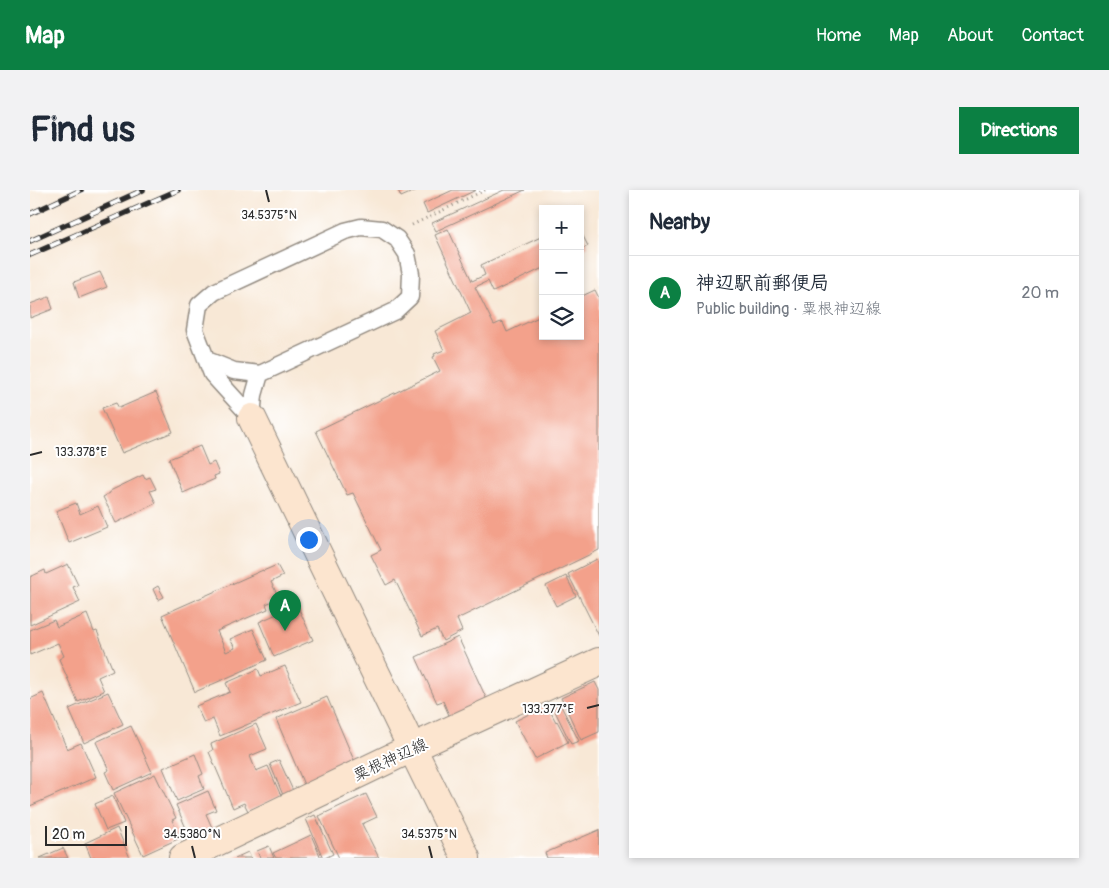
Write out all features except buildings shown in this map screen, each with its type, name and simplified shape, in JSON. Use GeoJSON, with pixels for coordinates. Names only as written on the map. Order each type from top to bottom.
{"type":"FeatureCollection","features":[{"type":"Feature","properties":{"kind":"street"},"geometry":{"type":"LineString","coordinates":[[252,418],[466,858]]}},
{"type":"Feature","properties":{"kind":"street","name":"粟根神辺線"},"geometry":{"type":"LineString","coordinates":[[183,858],[412,748],[599,662]]}},
{"type":"Feature","properties":{"kind":"lane"},"geometry":{"type":"LineString","coordinates":[[207,360],[234,371],[260,374],[396,311],[410,297],[411,274],[407,254],[396,239],[382,228],[361,227],[345,232],[214,292],[199,305],[195,330],[212,374],[252,418]]}},
{"type":"Feature","properties":{"kind":"lane"},"geometry":{"type":"LineString","coordinates":[[252,418],[254,396],[260,374]]}},
{"type":"Feature","properties":{"kind":"path"},"geometry":{"type":"LineString","coordinates":[[391,236],[485,190]]}},
{"type":"Feature","properties":{"kind":"railway"},"geometry":{"type":"LineString","coordinates":[[30,214],[81,190]]}},
{"type":"Feature","properties":{"kind":"railway"},"geometry":{"type":"LineString","coordinates":[[30,241],[143,190]]}},
{"type":"Feature","properties":{"kind":"railway"},"geometry":{"type":"LineString","coordinates":[[30,255],[178,190]]}},
{"type":"Feature","properties":{"kind":"place","name":"神辺駅前郵便局"},"geometry":{"type":"Point","coordinates":[285,631]}}]}
